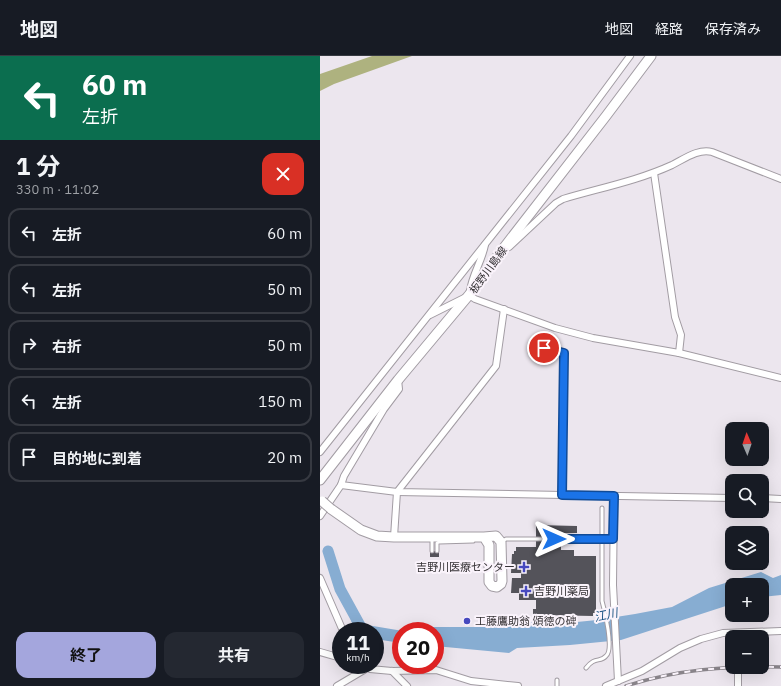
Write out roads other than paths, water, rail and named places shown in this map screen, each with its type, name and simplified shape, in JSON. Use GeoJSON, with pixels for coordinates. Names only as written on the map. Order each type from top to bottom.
{"type":"FeatureCollection","features":[{"type":"Feature","properties":{"kind":"main road","name":"板野川島線"},"geometry":{"type":"LineString","coordinates":[[320,480],[398,380],[469,295],[650,56]]}},
{"type":"Feature","properties":{"kind":"main road"},"geometry":{"type":"LineString","coordinates":[[321,501],[348,522],[368,533],[377,536],[485,539],[496,536],[501,542],[502,581],[500,586],[492,586],[489,582],[489,545],[485,539]]}},
{"type":"Feature","properties":{"kind":"street"},"geometry":{"type":"LineString","coordinates":[[320,452],[571,136],[630,56]]}},
{"type":"Feature","properties":{"kind":"street"},"geometry":{"type":"LineString","coordinates":[[502,250],[509,247],[556,203],[563,199],[628,182],[654,173],[703,151],[708,151],[781,179]]}},
{"type":"Feature","properties":{"kind":"street"},"geometry":{"type":"LineString","coordinates":[[654,173],[676,317],[681,335],[679,353]]}},
{"type":"Feature","properties":{"kind":"street"},"geometry":{"type":"LineString","coordinates":[[469,295],[471,284],[483,254],[485,244]]}},
{"type":"Feature","properties":{"kind":"street"},"geometry":{"type":"LineString","coordinates":[[469,295],[474,299],[555,328],[593,338],[679,353],[781,378]]}},
{"type":"Feature","properties":{"kind":"street"},"geometry":{"type":"LineString","coordinates":[[428,316],[469,295]]}},
{"type":"Feature","properties":{"kind":"street"},"geometry":{"type":"LineString","coordinates":[[394,537],[397,492],[496,366],[504,310]]}},
{"type":"Feature","properties":{"kind":"street"},"geometry":{"type":"LineString","coordinates":[[544,348],[564,353],[562,495]]}},
{"type":"Feature","properties":{"kind":"street"},"geometry":{"type":"LineString","coordinates":[[320,516],[341,485],[344,476],[384,409],[399,388],[398,380]]}},
{"type":"Feature","properties":{"kind":"street"},"geometry":{"type":"LineString","coordinates":[[341,485],[397,492],[614,496],[647,495],[725,498]]}},
{"type":"Feature","properties":{"kind":"street"},"geometry":{"type":"LineString","coordinates":[[614,496],[614,611],[618,681]]}},
{"type":"Feature","properties":{"kind":"street"},"geometry":{"type":"LineString","coordinates":[[769,498],[781,499]]}},
{"type":"Feature","properties":{"kind":"street"},"geometry":{"type":"LineString","coordinates":[[320,578],[339,622]]}},
{"type":"Feature","properties":{"kind":"street"},"geometry":{"type":"LineString","coordinates":[[769,632],[781,631]]}},
{"type":"Feature","properties":{"kind":"street"},"geometry":{"type":"LineString","coordinates":[[606,686],[642,671],[680,648],[701,639],[725,633]]}},
{"type":"Feature","properties":{"kind":"street"},"geometry":{"type":"LineString","coordinates":[[320,652],[332,655]]}},
{"type":"Feature","properties":{"kind":"street"},"geometry":{"type":"LineString","coordinates":[[384,670],[392,670]]}},
{"type":"Feature","properties":{"kind":"street"},"geometry":{"type":"LineString","coordinates":[[444,673],[471,681],[518,686]]}},
{"type":"Feature","properties":{"kind":"street"},"geometry":{"type":"LineString","coordinates":[[337,686],[357,674]]}},
{"type":"Feature","properties":{"kind":"street"},"geometry":{"type":"LineString","coordinates":[[396,674],[407,686]]}},
{"type":"Feature","properties":{"kind":"street"},"geometry":{"type":"LineString","coordinates":[[738,674],[738,686]]}},
{"type":"Feature","properties":{"kind":"lane"},"geometry":{"type":"LineString","coordinates":[[586,668],[591,662],[605,658],[609,652],[607,615],[602,602],[602,508]]}},
{"type":"Feature","properties":{"kind":"lane"},"geometry":{"type":"LineString","coordinates":[[432,537],[432,551]]}},
{"type":"Feature","properties":{"kind":"lane"},"geometry":{"type":"LineString","coordinates":[[436,551],[437,543],[439,542],[485,539]]}},
{"type":"Feature","properties":{"kind":"lane"},"geometry":{"type":"LineString","coordinates":[[501,542],[506,540],[613,539]]}},
{"type":"Feature","properties":{"kind":"lane"},"geometry":{"type":"LineString","coordinates":[[556,680],[557,686]]}},
{"type":"Feature","properties":{"kind":"water"},"geometry":{"type":"Polygon","coordinates":[[[761,572],[773,578],[781,575],[781,595],[769,596],[769,578],[742,578],[761,572]]]}},
{"type":"Feature","properties":{"kind":"water"},"geometry":{"type":"Polygon","coordinates":[[[725,583],[725,606],[621,640],[517,648],[509,653],[444,647],[444,627],[504,627],[530,622],[547,625],[597,620],[672,607],[709,588],[725,583]]]}},
{"type":"Feature","properties":{"kind":"water"},"geometry":{"type":"Polygon","coordinates":[[[348,597],[359,617],[364,622],[352,622],[343,599],[348,597]]]}},
{"type":"Feature","properties":{"kind":"water"},"geometry":{"type":"Polygon","coordinates":[[[384,628],[392,629],[392,642],[384,640],[384,628]]]}},
{"type":"Feature","properties":{"kind":"waterway","name":"江川"},"geometry":{"type":"LineString","coordinates":[[328,551],[340,589],[358,622]]}},
{"type":"Feature","properties":{"kind":"railway"},"geometry":{"type":"LineString","coordinates":[[626,686],[645,680],[684,672],[741,667],[781,667]]}},
{"type":"Feature","properties":{"kind":"place","name":"吉野川医療センター"},"geometry":{"type":"Point","coordinates":[524,567]}},
{"type":"Feature","properties":{"kind":"place","name":"吉野川薬局"},"geometry":{"type":"Point","coordinates":[526,591]}},
{"type":"Feature","properties":{"kind":"place","name":"工藤鷹助翁 頌徳の碑"},"geometry":{"type":"Point","coordinates":[467,621]}}]}
